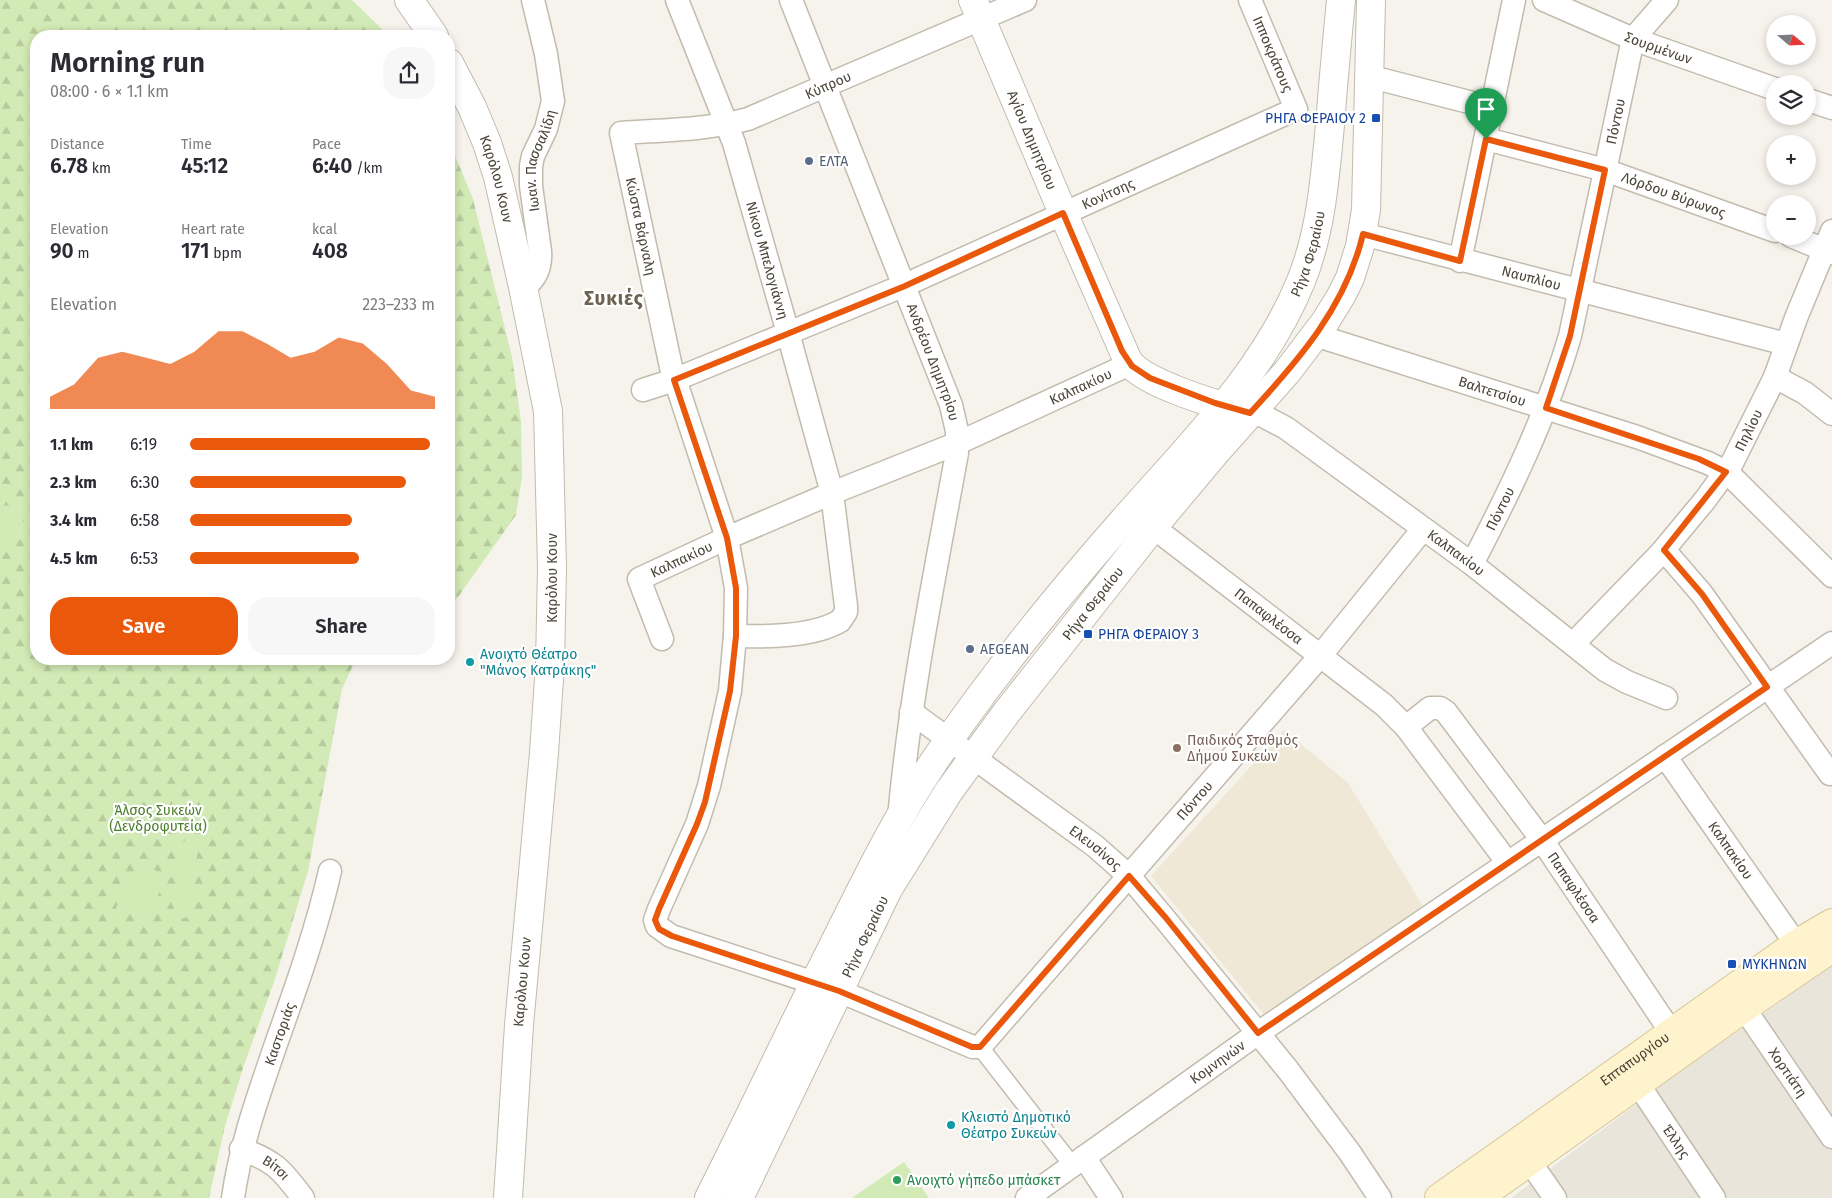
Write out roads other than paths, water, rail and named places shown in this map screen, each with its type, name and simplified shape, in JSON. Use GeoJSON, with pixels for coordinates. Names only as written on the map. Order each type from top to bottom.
{"type":"FeatureCollection","features":[{"type":"Feature","properties":{"kind":"main road","name":"Επταπυργίου"},"geometry":{"type":"LineString","coordinates":[[1439,1198],[1796,944],[1832,923]]}},
{"type":"Feature","properties":{"kind":"main road","name":"Επταπυργίου"},"geometry":{"type":"LineString","coordinates":[[1478,1198],[1744,1008],[1832,948]]}},
{"type":"Feature","properties":{"kind":"street"},"geometry":{"type":"LineString","coordinates":[[409,0],[430,30]]}},
{"type":"Feature","properties":{"kind":"street","name":"Ιωαν. Πασσαλίδη"},"geometry":{"type":"LineString","coordinates":[[523,287],[535,276],[540,262],[530,172],[533,156],[546,129],[553,101],[546,54],[533,0]]}},
{"type":"Feature","properties":{"kind":"street","name":"Νίκου Μπελογιάννη"},"geometry":{"type":"LineString","coordinates":[[677,0],[734,143],[788,333],[832,493],[846,606],[843,617],[835,624],[801,633],[763,637],[736,636]]}},
{"type":"Feature","properties":{"kind":"street","name":"Ανδρέου Δημητρίου"},"geometry":{"type":"LineString","coordinates":[[791,0],[953,410],[958,443],[911,712],[899,818]]}},
{"type":"Feature","properties":{"kind":"street","name":"Κύπρου"},"geometry":{"type":"LineString","coordinates":[[621,133],[727,124],[755,117],[825,86],[976,9],[1025,0]]}},
{"type":"Feature","properties":{"kind":"street","name":"Ιπποκράτους"},"geometry":{"type":"LineString","coordinates":[[1250,0],[1296,109]]}},
{"type":"Feature","properties":{"kind":"street","name":"Ρήγα Φεραίου"},"geometry":{"type":"LineString","coordinates":[[709,1198],[827,987],[869,925],[904,862],[944,798],[1083,614],[1153,527],[1237,409],[1268,343],[1302,281],[1310,256],[1318,224],[1324,182],[1341,0]]}},
{"type":"Feature","properties":{"kind":"street","name":"Ρήγα Φεραίου"},"geometry":{"type":"LineString","coordinates":[[739,1198],[827,987],[881,848],[950,740],[997,675],[1122,521],[1204,431],[1287,372],[1333,310],[1347,284],[1363,234],[1367,185],[1371,0]]}},
{"type":"Feature","properties":{"kind":"street"},"geometry":{"type":"LineString","coordinates":[[1460,261],[1514,0]]}},
{"type":"Feature","properties":{"kind":"street","name":"Σουρμένων"},"geometry":{"type":"LineString","coordinates":[[1544,0],[1633,39],[1766,86]]}},
{"type":"Feature","properties":{"kind":"street","name":"Πόντου"},"geometry":{"type":"LineString","coordinates":[[1472,564],[1546,408],[1570,336],[1633,39],[1667,0]]}},
{"type":"Feature","properties":{"kind":"street","name":"Αγίου Δημητρίου"},"geometry":{"type":"LineString","coordinates":[[976,9],[1122,351],[1130,364]]}},
{"type":"Feature","properties":{"kind":"street","name":"Καρόλου Κουν"},"geometry":{"type":"LineString","coordinates":[[455,74],[472,107],[498,177],[548,411],[552,605],[550,664],[544,754],[518,1025],[508,1198]]}},
{"type":"Feature","properties":{"kind":"street"},"geometry":{"type":"LineString","coordinates":[[1368,76],[1492,108]]}},
{"type":"Feature","properties":{"kind":"street"},"geometry":{"type":"LineString","coordinates":[[1816,103],[1832,108]]}},
{"type":"Feature","properties":{"kind":"street","name":"Κονίτσης"},"geometry":{"type":"LineString","coordinates":[[643,390],[674,380],[905,286],[1296,109]]}},
{"type":"Feature","properties":{"kind":"street","name":"Κώστα Βάρναλη"},"geometry":{"type":"LineString","coordinates":[[621,133],[674,380],[727,538],[736,588],[736,636],[730,691],[707,794],[697,824],[659,909],[655,920],[656,926],[672,936],[827,987]]}},
{"type":"Feature","properties":{"kind":"street","name":"Λόρδου Βύρωνος"},"geometry":{"type":"LineString","coordinates":[[1486,139],[1605,170],[1766,227]]}},
{"type":"Feature","properties":{"kind":"street","name":"Ναυπλίου"},"geometry":{"type":"LineString","coordinates":[[1363,234],[1460,261],[1786,344]]}},
{"type":"Feature","properties":{"kind":"street"},"geometry":{"type":"LineString","coordinates":[[1816,242],[1830,245]]}},
{"type":"Feature","properties":{"kind":"street","name":"Πηλίου"},"geometry":{"type":"LineString","coordinates":[[1573,644],[1664,550],[1726,472],[1743,443],[1775,377],[1786,344],[1830,245]]}},
{"type":"Feature","properties":{"kind":"street","name":"Βαλτετσίου"},"geometry":{"type":"LineString","coordinates":[[1315,335],[1682,453],[1726,472],[1832,576]]}},
{"type":"Feature","properties":{"kind":"street","name":"Καλπακίου"},"geometry":{"type":"LineString","coordinates":[[662,639],[639,579],[727,538],[832,493],[958,443],[1130,364],[1157,382],[1271,419],[1286,428],[1472,564],[1615,676],[1666,698]]}},
{"type":"Feature","properties":{"kind":"street"},"geometry":{"type":"LineString","coordinates":[[1775,377],[1805,393],[1832,414]]}},
{"type":"Feature","properties":{"kind":"street","name":"Παπαφλέσσα"},"geometry":{"type":"LineString","coordinates":[[1153,527],[1384,705],[1406,727],[1508,863]]}},
{"type":"Feature","properties":{"kind":"street","name":"Πόντου"},"geometry":{"type":"LineString","coordinates":[[980,1047],[1321,655],[1424,529]]}},
{"type":"Feature","properties":{"kind":"street"},"geometry":{"type":"LineString","coordinates":[[1664,550],[1702,594],[1830,774]]}},
{"type":"Feature","properties":{"kind":"street","name":"Κομνηνών"},"geometry":{"type":"LineString","coordinates":[[1027,1198],[1258,1033],[1832,643]]}},
{"type":"Feature","properties":{"kind":"street","name":"Παπαφλέσσα"},"geometry":{"type":"LineString","coordinates":[[1406,727],[1430,708],[1440,708],[1446,712],[1542,840],[1671,1032]]}},
{"type":"Feature","properties":{"kind":"street"},"geometry":{"type":"LineString","coordinates":[[911,712],[950,740]]}},
{"type":"Feature","properties":{"kind":"street","name":"Ελευσίνος"},"geometry":{"type":"LineString","coordinates":[[950,740],[1095,846],[1129,876],[1166,918],[1258,1033],[1335,1132],[1380,1198]]}},
{"type":"Feature","properties":{"kind":"street","name":"Καλπακίου"},"geometry":{"type":"LineString","coordinates":[[1665,756],[1796,944]]}},
{"type":"Feature","properties":{"kind":"street","name":"Καστοριάς"},"geometry":{"type":"LineString","coordinates":[[234,1198],[241,1149],[254,1103],[293,997],[322,904],[330,870]]}},
{"type":"Feature","properties":{"kind":"street"},"geometry":{"type":"LineString","coordinates":[[827,987],[972,1047],[980,1047],[1111,1198]]}},
{"type":"Feature","properties":{"kind":"street","name":"Χορτιάτη"},"geometry":{"type":"LineString","coordinates":[[1744,1008],[1832,1137]]}},
{"type":"Feature","properties":{"kind":"street","name":"Έλλης"},"geometry":{"type":"LineString","coordinates":[[1638,1084],[1714,1198]]}},
{"type":"Feature","properties":{"kind":"street","name":"Βίτσι"},"geometry":{"type":"LineString","coordinates":[[241,1149],[274,1164],[288,1178],[303,1198]]}},
{"type":"Feature","properties":{"kind":"street"},"geometry":{"type":"LineString","coordinates":[[1530,1162],[1555,1198]]}},
{"type":"Feature","properties":{"kind":"place","name":"ΡΗΓΑ ΦΕΡΑΙΟΥ 2"},"geometry":{"type":"Point","coordinates":[1376,118]}},
{"type":"Feature","properties":{"kind":"place","name":"ΕΛΤΑ"},"geometry":{"type":"Point","coordinates":[809,161]}},
{"type":"Feature","properties":{"kind":"place","name":"ΡΗΓΑ ΦΕΡΑΙΟΥ 3"},"geometry":{"type":"Point","coordinates":[1088,634]}},
{"type":"Feature","properties":{"kind":"place","name":"AEGEAN"},"geometry":{"type":"Point","coordinates":[970,649]}},
{"type":"Feature","properties":{"kind":"place","name":"Ανοιχτό Θέατρο \"Μάνος Κατράκης\""},"geometry":{"type":"Point","coordinates":[470,662]}},
{"type":"Feature","properties":{"kind":"place","name":"Παιδικός Σταθμός Δήμου Συκεών"},"geometry":{"type":"Point","coordinates":[1177,748]}},
{"type":"Feature","properties":{"kind":"place","name":"ΜΥΚΗΝΩΝ"},"geometry":{"type":"Point","coordinates":[1732,964]}},
{"type":"Feature","properties":{"kind":"place","name":"Κλειστό Δημοτικό Θέατρο Συκεών"},"geometry":{"type":"Point","coordinates":[951,1125]}},
{"type":"Feature","properties":{"kind":"place","name":"Ανοιχτό γήπεδο μπάσκετ"},"geometry":{"type":"Point","coordinates":[897,1180]}},
{"type":"Feature","properties":{"kind":"district","name":"Συκιές"},"geometry":{"type":"Point","coordinates":[614,298]}},
{"type":"Feature","properties":{"kind":"park label","name":"Άλσος Συκεών (Δενδροφυτεία)"},"geometry":{"type":"Point","coordinates":[158,818]}}]}
